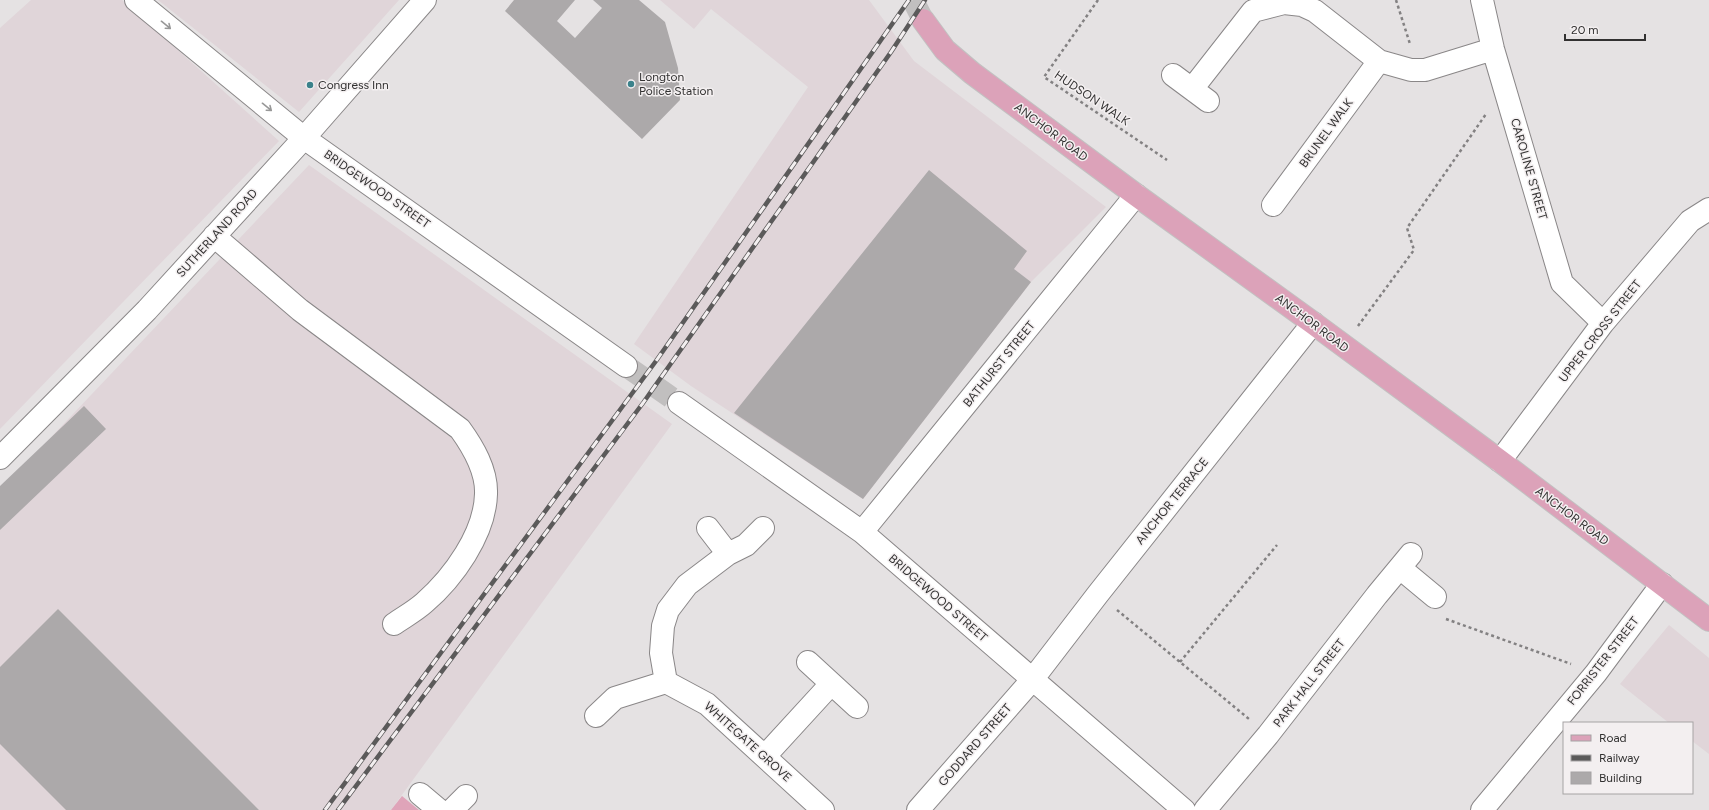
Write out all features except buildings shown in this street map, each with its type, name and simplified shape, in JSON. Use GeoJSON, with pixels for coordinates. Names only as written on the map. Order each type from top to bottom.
{"type":"FeatureCollection","features":[{"type":"Feature","properties":{"kind":"main road","name":"ANCHOR ROAD"},"geometry":{"type":"LineString","coordinates":[[922,20],[945,50],[972,73],[1500,461],[1709,620]]}},
{"type":"Feature","properties":{"kind":"street","name":"BRIDGEWOOD STREET"},"geometry":{"type":"LineString","coordinates":[[136,0],[304,138],[626,366]]}},
{"type":"Feature","properties":{"kind":"street","name":"SUTHERLAND ROAD"},"geometry":{"type":"LineString","coordinates":[[0,458],[147,310],[304,138],[425,0]]}},
{"type":"Feature","properties":{"kind":"street","name":"CAROLINE STREET"},"geometry":{"type":"LineString","coordinates":[[1482,0],[1493,49],[1562,283],[1603,323]]}},
{"type":"Feature","properties":{"kind":"street"},"geometry":{"type":"LineString","coordinates":[[1173,74],[1200,95],[1253,11],[1284,3],[1302,5],[1314,11],[1379,61],[1411,70],[1425,70],[1493,49]]}},
{"type":"Feature","properties":{"kind":"street","name":"BRUNEL WALK"},"geometry":{"type":"LineString","coordinates":[[1273,205],[1379,61]]}},
{"type":"Feature","properties":{"kind":"street","name":"BATHURST STREET"},"geometry":{"type":"LineString","coordinates":[[862,532],[1136,195]]}},
{"type":"Feature","properties":{"kind":"street","name":"UPPER CROSS STREET"},"geometry":{"type":"LineString","coordinates":[[1500,461],[1603,323],[1690,221],[1709,209]]}},
{"type":"Feature","properties":{"kind":"street"},"geometry":{"type":"LineString","coordinates":[[214,236],[300,310],[460,429],[472,445],[483,472],[486,493],[482,516],[473,541],[461,563],[440,588],[423,604],[394,624]]}},
{"type":"Feature","properties":{"kind":"street","name":"ANCHOR TERRACE"},"geometry":{"type":"LineString","coordinates":[[1032,680],[1098,594],[1313,323]]}},
{"type":"Feature","properties":{"kind":"street","name":"BRIDGEWOOD STREET"},"geometry":{"type":"LineString","coordinates":[[679,403],[862,532],[1184,810]]}},
{"type":"Feature","properties":{"kind":"street"},"geometry":{"type":"LineString","coordinates":[[708,528],[728,554]]}},
{"type":"Feature","properties":{"kind":"street"},"geometry":{"type":"LineString","coordinates":[[596,716],[615,698],[666,682],[661,653],[663,626],[668,610],[687,585],[728,554],[746,545],[763,528]]}},
{"type":"Feature","properties":{"kind":"street","name":"PARK HALL STREET"},"geometry":{"type":"LineString","coordinates":[[1205,810],[1268,735],[1406,561],[1436,597]]}},
{"type":"Feature","properties":{"kind":"street","name":"FORRISTER STREET"},"geometry":{"type":"LineString","coordinates":[[1482,810],[1596,673],[1662,584]]}},
{"type":"Feature","properties":{"kind":"street"},"geometry":{"type":"LineString","coordinates":[[808,662],[856,707]]}},
{"type":"Feature","properties":{"kind":"street","name":"GODDARD STREET"},"geometry":{"type":"LineString","coordinates":[[918,810],[1032,680]]}},
{"type":"Feature","properties":{"kind":"street","name":"WHITEGATE GROVE"},"geometry":{"type":"LineString","coordinates":[[666,682],[707,704],[824,810]]}},
{"type":"Feature","properties":{"kind":"street"},"geometry":{"type":"LineString","coordinates":[[765,756],[831,684]]}},
{"type":"Feature","properties":{"kind":"street"},"geometry":{"type":"LineString","coordinates":[[420,794],[439,810]]}},
{"type":"Feature","properties":{"kind":"path","name":"HUDSON WALK"},"geometry":{"type":"LineString","coordinates":[[1098,0],[1044,77],[1167,160]]}},
{"type":"Feature","properties":{"kind":"path"},"geometry":{"type":"LineString","coordinates":[[1396,0],[1414,57],[1425,70]]}},
{"type":"Feature","properties":{"kind":"path"},"geometry":{"type":"LineString","coordinates":[[1343,346],[1414,250],[1407,228],[1505,87]]}},
{"type":"Feature","properties":{"kind":"path"},"geometry":{"type":"LineString","coordinates":[[1180,662],[1277,545]]}},
{"type":"Feature","properties":{"kind":"path"},"geometry":{"type":"LineString","coordinates":[[1098,594],[1268,735]]}},
{"type":"Feature","properties":{"kind":"path"},"geometry":{"type":"LineString","coordinates":[[1443,618],[1596,673]]}},
{"type":"Feature","properties":{"kind":"shaded area"},"geometry":{"type":"Polygon","coordinates":[[[31,0],[122,0],[279,141],[0,429],[0,28],[31,0]]]}},
{"type":"Feature","properties":{"kind":"shaded area"},"geometry":{"type":"Polygon","coordinates":[[[158,0],[399,0],[299,112],[158,0]]]}},
{"type":"Feature","properties":{"kind":"shaded area"},"geometry":{"type":"Polygon","coordinates":[[[660,0],[869,0],[914,61],[1106,207],[1031,282],[863,499],[691,386],[634,344],[808,87],[711,9],[694,29],[660,0]]]}},
{"type":"Feature","properties":{"kind":"shaded area"},"geometry":{"type":"Polygon","coordinates":[[[309,165],[672,424],[391,810],[0,810],[0,491],[309,165]]]}},
{"type":"Feature","properties":{"kind":"shaded area"},"geometry":{"type":"Polygon","coordinates":[[[1669,625],[1709,658],[1709,754],[1693,742],[1693,722],[1668,722],[1620,684],[1669,625]]]}},
{"type":"Feature","properties":{"kind":"shaded area"},"geometry":{"type":"Polygon","coordinates":[[[402,796],[419,810],[391,810],[402,796]]]}},
{"type":"Feature","properties":{"kind":"tunnel"},"geometry":{"type":"LineString","coordinates":[[913,0],[923,20]]}},
{"type":"Feature","properties":{"kind":"tunnel"},"geometry":{"type":"LineString","coordinates":[[626,366],[679,403]]}},
{"type":"Feature","properties":{"kind":"railway"},"geometry":{"type":"LineString","coordinates":[[325,810],[656,361],[909,0]]}},
{"type":"Feature","properties":{"kind":"railway"},"geometry":{"type":"LineString","coordinates":[[338,810],[643,403],[891,52],[925,0]]}},
{"type":"Feature","properties":{"kind":"place","name":"Longton Police Station"},"geometry":{"type":"Point","coordinates":[631,84]}},
{"type":"Feature","properties":{"kind":"place","name":"Congress Inn"},"geometry":{"type":"Point","coordinates":[310,85]}}]}
